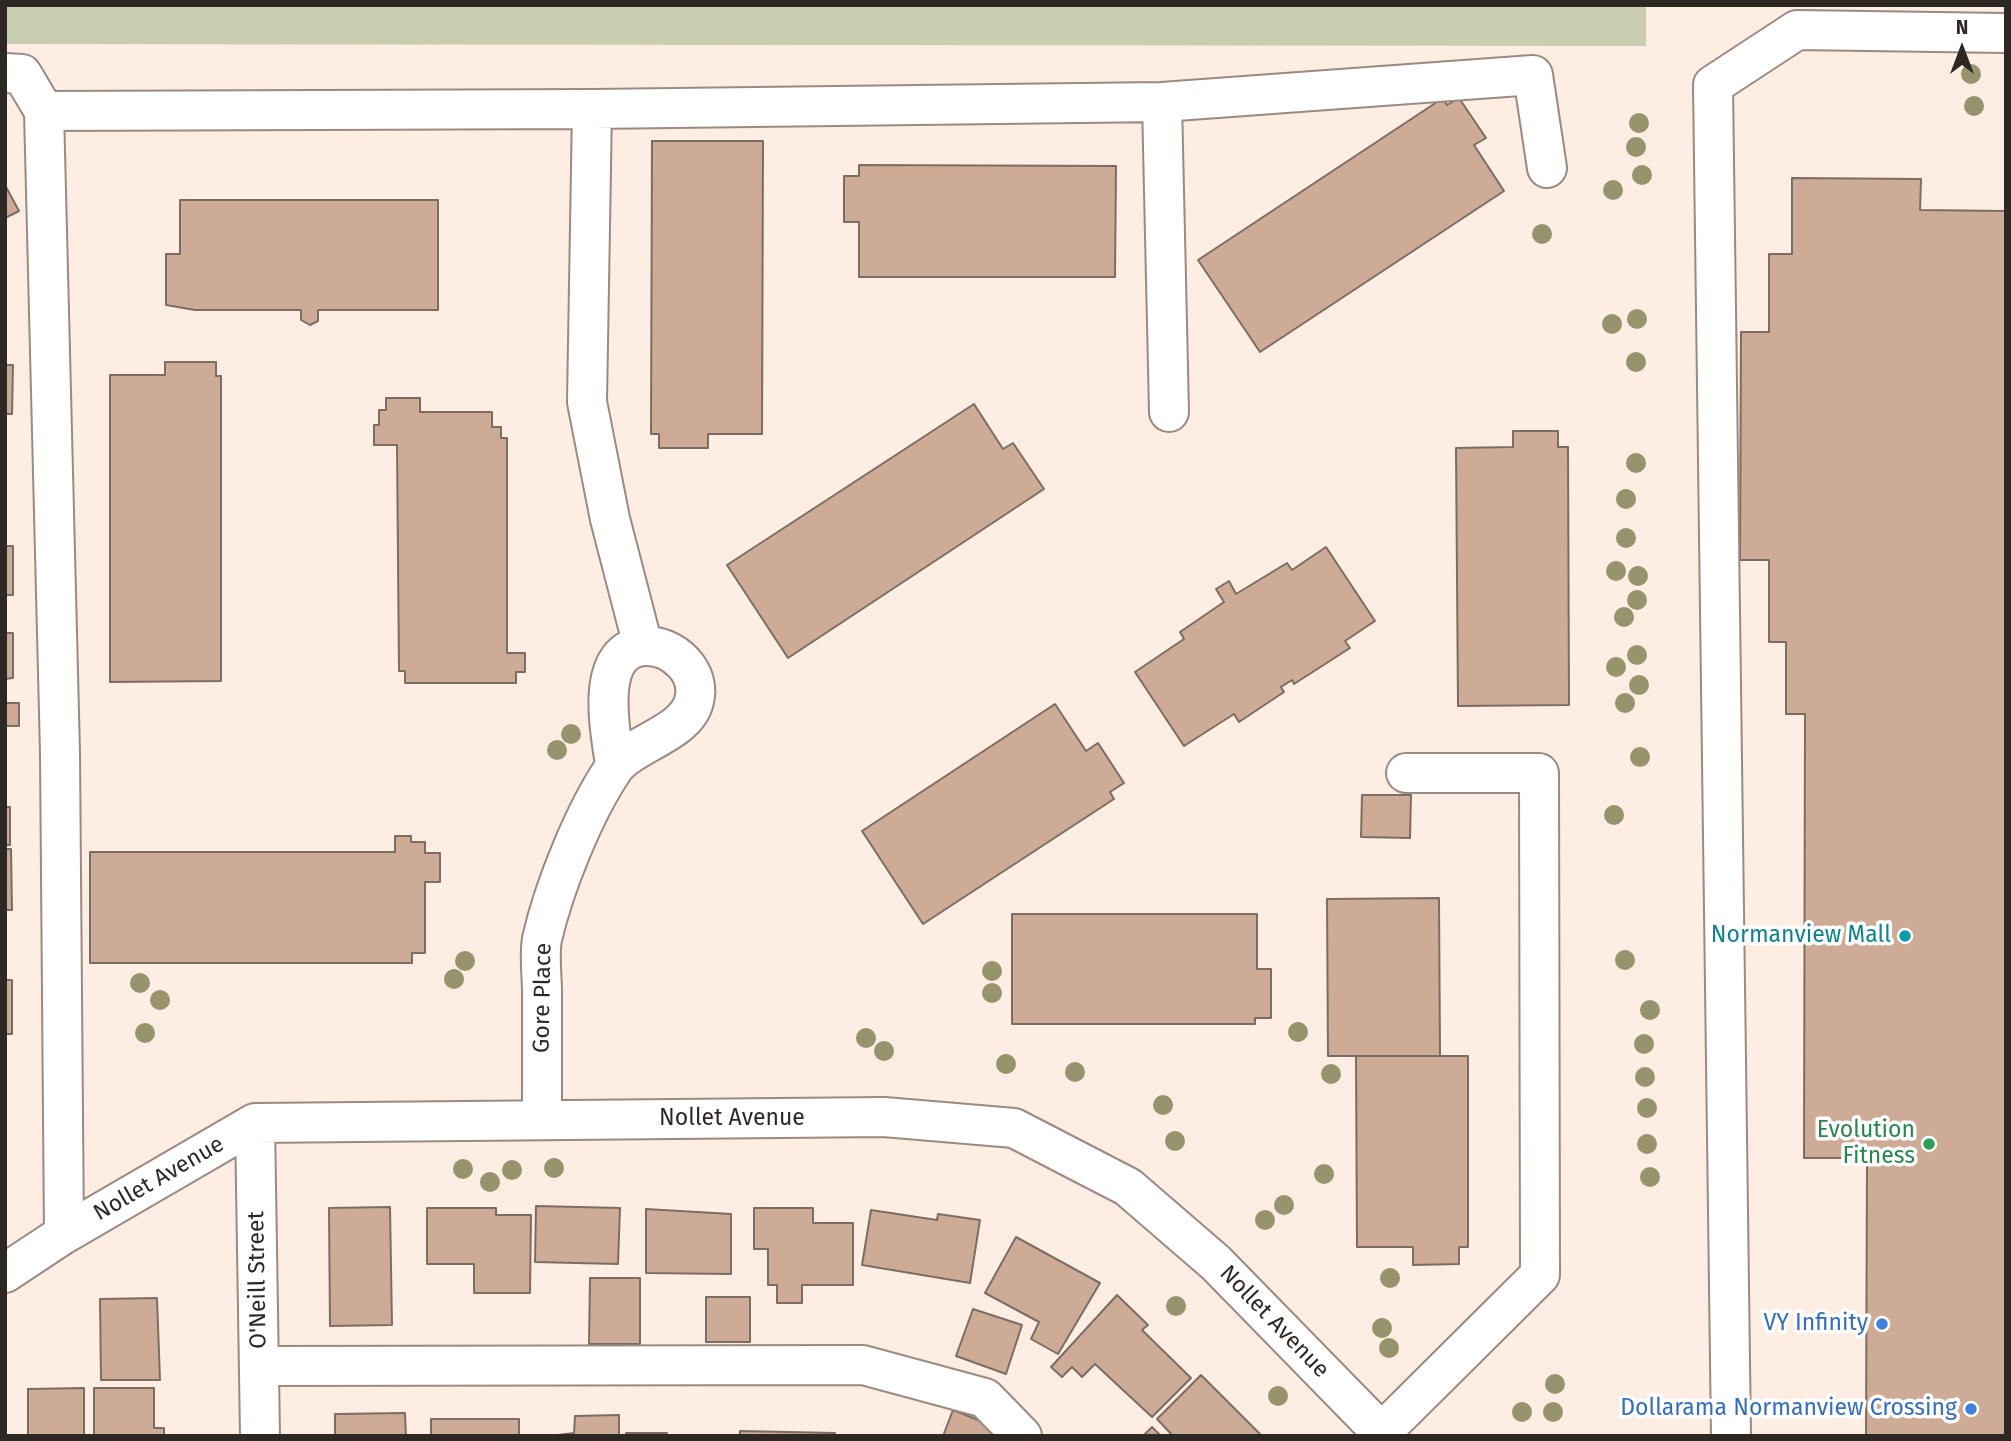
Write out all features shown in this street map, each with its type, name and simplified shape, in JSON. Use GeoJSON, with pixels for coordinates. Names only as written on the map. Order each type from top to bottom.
{"type":"FeatureCollection","features":[{"type":"Feature","properties":{"kind":"street"},"geometry":{"type":"LineString","coordinates":[[1731,1436],[1713,85],[1797,30],[2006,33]]}},
{"type":"Feature","properties":{"kind":"street"},"geometry":{"type":"LineString","coordinates":[[5,73],[22,74],[44,111],[61,754],[64,1234]]}},
{"type":"Feature","properties":{"kind":"street"},"geometry":{"type":"LineString","coordinates":[[44,111],[592,109],[1162,102],[1533,75],[1547,168]]}},
{"type":"Feature","properties":{"kind":"street"},"geometry":{"type":"LineString","coordinates":[[1162,102],[1169,412]]}},
{"type":"Feature","properties":{"kind":"street"},"geometry":{"type":"LineString","coordinates":[[592,109],[587,402],[610,519],[643,646]]}},
{"type":"Feature","properties":{"kind":"street"},"geometry":{"type":"LineString","coordinates":[[643,646],[664,649],[683,660],[694,678],[694,702],[673,728],[615,765],[607,700],[611,672],[627,654],[643,646]]}},
{"type":"Feature","properties":{"kind":"street","name":"Gore Place"},"geometry":{"type":"LineString","coordinates":[[542,1120],[542,941],[566,861],[615,765]]}},
{"type":"Feature","properties":{"kind":"street"},"geometry":{"type":"LineString","coordinates":[[1384,1434],[1540,1275],[1539,773],[1405,773]]}},
{"type":"Feature","properties":{"kind":"street","name":"Nollet Avenue"},"geometry":{"type":"LineString","coordinates":[[5,1273],[64,1234],[255,1123],[884,1117],[1014,1128],[1128,1187],[1216,1263],[1384,1434]]}},
{"type":"Feature","properties":{"kind":"street","name":"O'Neill Street"},"geometry":{"type":"LineString","coordinates":[[255,1123],[260,1436]]}},
{"type":"Feature","properties":{"kind":"street"},"geometry":{"type":"LineString","coordinates":[[260,1366],[863,1365],[985,1398],[1022,1436]]}},
{"type":"Feature","properties":{"kind":"green space"},"geometry":{"type":"Polygon","coordinates":[[[5,5],[1646,5],[1646,46],[5,44],[5,5]]]}},
{"type":"Feature","properties":{"kind":"building"},"geometry":{"type":"Polygon","coordinates":[[[1443,98],[1447,105],[1459,98],[1486,138],[1474,145],[1504,191],[1260,352],[1198,260],[1443,98]]]}},
{"type":"Feature","properties":{"kind":"building"},"geometry":{"type":"Polygon","coordinates":[[[652,141],[763,141],[762,434],[708,434],[708,448],[659,448],[659,434],[651,434],[652,141]]]}},
{"type":"Feature","properties":{"kind":"building"},"geometry":{"type":"Polygon","coordinates":[[[859,165],[1116,166],[1115,277],[859,277],[859,222],[844,222],[844,176],[859,176],[859,165]]]}},
{"type":"Feature","properties":{"kind":"building","name":"Normanview Mall"},"geometry":{"type":"Polygon","coordinates":[[[1792,178],[1921,179],[1920,210],[2006,211],[2006,1436],[1866,1436],[1867,1158],[1804,1158],[1805,714],[1786,714],[1786,642],[1769,642],[1769,560],[1740,560],[1741,332],[1769,332],[1769,254],[1792,254],[1792,178]]]}},
{"type":"Feature","properties":{"kind":"building"},"geometry":{"type":"Polygon","coordinates":[[[5,185],[19,211],[5,218],[5,185]]]}},
{"type":"Feature","properties":{"kind":"building"},"geometry":{"type":"Polygon","coordinates":[[[180,200],[438,200],[438,310],[318,310],[318,321],[310,325],[301,320],[301,310],[195,310],[166,305],[166,254],[180,254],[180,200]]]}},
{"type":"Feature","properties":{"kind":"building"},"geometry":{"type":"Polygon","coordinates":[[[165,362],[216,362],[216,376],[221,376],[221,681],[110,682],[110,375],[165,375],[165,362]]]}},
{"type":"Feature","properties":{"kind":"building"},"geometry":{"type":"Polygon","coordinates":[[[5,365],[13,365],[12,414],[5,414],[5,365]]]}},
{"type":"Feature","properties":{"kind":"building"},"geometry":{"type":"Polygon","coordinates":[[[386,398],[420,398],[420,412],[492,412],[492,427],[501,427],[501,438],[507,438],[507,653],[525,653],[525,672],[516,672],[516,683],[405,683],[405,671],[399,671],[397,445],[374,445],[374,425],[379,425],[379,410],[386,410],[386,398]]]}},
{"type":"Feature","properties":{"kind":"building"},"geometry":{"type":"Polygon","coordinates":[[[974,404],[1003,449],[1013,443],[1044,489],[788,658],[727,565],[974,404]]]}},
{"type":"Feature","properties":{"kind":"building"},"geometry":{"type":"Polygon","coordinates":[[[1513,431],[1558,431],[1558,447],[1568,447],[1569,705],[1458,706],[1456,448],[1513,447],[1513,431]]]}},
{"type":"Feature","properties":{"kind":"building"},"geometry":{"type":"Polygon","coordinates":[[[5,546],[13,546],[13,595],[5,595],[5,546]]]}},
{"type":"Feature","properties":{"kind":"building"},"geometry":{"type":"Polygon","coordinates":[[[1326,547],[1375,621],[1345,641],[1350,648],[1294,684],[1292,680],[1281,687],[1284,692],[1239,722],[1234,714],[1184,746],[1135,672],[1184,639],[1180,632],[1224,602],[1216,589],[1229,581],[1236,594],[1287,563],[1292,570],[1326,547]]]}},
{"type":"Feature","properties":{"kind":"building"},"geometry":{"type":"Polygon","coordinates":[[[5,633],[13,633],[13,678],[5,679],[5,633]]]}},
{"type":"Feature","properties":{"kind":"building"},"geometry":{"type":"Polygon","coordinates":[[[5,703],[19,703],[19,726],[5,726],[5,703]]]}},
{"type":"Feature","properties":{"kind":"building"},"geometry":{"type":"Polygon","coordinates":[[[1055,704],[1086,751],[1098,743],[1124,783],[1110,792],[1114,799],[923,924],[862,831],[1055,704]]]}},
{"type":"Feature","properties":{"kind":"building"},"geometry":{"type":"Polygon","coordinates":[[[1362,795],[1411,795],[1410,838],[1361,837],[1362,795]]]}},
{"type":"Feature","properties":{"kind":"building"},"geometry":{"type":"Polygon","coordinates":[[[5,807],[10,807],[10,845],[5,845],[5,807]]]}},
{"type":"Feature","properties":{"kind":"building"},"geometry":{"type":"Polygon","coordinates":[[[395,836],[411,836],[411,842],[425,842],[425,853],[440,853],[440,882],[425,882],[425,953],[412,953],[412,963],[90,963],[90,852],[395,852],[395,836]]]}},
{"type":"Feature","properties":{"kind":"building"},"geometry":{"type":"Polygon","coordinates":[[[5,849],[11,849],[12,910],[5,910],[5,849]]]}},
{"type":"Feature","properties":{"kind":"building"},"geometry":{"type":"Polygon","coordinates":[[[1439,898],[1440,1056],[1328,1056],[1327,899],[1439,898]]]}},
{"type":"Feature","properties":{"kind":"building"},"geometry":{"type":"Polygon","coordinates":[[[1012,914],[1257,914],[1257,969],[1271,969],[1271,1018],[1255,1018],[1255,1024],[1012,1024],[1012,914]]]}},
{"type":"Feature","properties":{"kind":"building"},"geometry":{"type":"Polygon","coordinates":[[[5,980],[12,980],[12,1034],[5,1034],[5,980]]]}},
{"type":"Feature","properties":{"kind":"building"},"geometry":{"type":"Polygon","coordinates":[[[1356,1056],[1468,1056],[1468,1247],[1459,1247],[1459,1264],[1413,1265],[1413,1247],[1357,1247],[1356,1056]]]}},
{"type":"Feature","properties":{"kind":"building"},"geometry":{"type":"Polygon","coordinates":[[[536,1206],[620,1208],[618,1264],[535,1262],[536,1206]]]}},
{"type":"Feature","properties":{"kind":"building"},"geometry":{"type":"Polygon","coordinates":[[[390,1207],[392,1325],[330,1326],[329,1208],[390,1207]]]}},
{"type":"Feature","properties":{"kind":"building"},"geometry":{"type":"Polygon","coordinates":[[[427,1208],[496,1208],[496,1215],[531,1215],[530,1293],[474,1293],[474,1264],[427,1264],[427,1208]]]}},
{"type":"Feature","properties":{"kind":"building"},"geometry":{"type":"Polygon","coordinates":[[[754,1208],[813,1208],[813,1223],[853,1223],[853,1285],[802,1285],[802,1303],[777,1303],[777,1285],[768,1285],[768,1249],[754,1249],[754,1208]]]}},
{"type":"Feature","properties":{"kind":"building"},"geometry":{"type":"Polygon","coordinates":[[[646,1209],[731,1214],[731,1274],[646,1273],[646,1209]]]}},
{"type":"Feature","properties":{"kind":"building"},"geometry":{"type":"Polygon","coordinates":[[[871,1210],[937,1220],[938,1214],[980,1220],[970,1283],[862,1265],[871,1210]]]}},
{"type":"Feature","properties":{"kind":"building"},"geometry":{"type":"Polygon","coordinates":[[[1016,1237],[1100,1283],[1058,1354],[1031,1339],[1039,1322],[985,1293],[1016,1237]]]}},
{"type":"Feature","properties":{"kind":"building"},"geometry":{"type":"Polygon","coordinates":[[[590,1278],[640,1278],[640,1344],[589,1344],[590,1278]]]}},
{"type":"Feature","properties":{"kind":"building"},"geometry":{"type":"Polygon","coordinates":[[[1117,1295],[1148,1325],[1142,1330],[1191,1378],[1152,1417],[1095,1364],[1082,1377],[1072,1367],[1062,1377],[1051,1367],[1117,1295]]]}},
{"type":"Feature","properties":{"kind":"building"},"geometry":{"type":"Polygon","coordinates":[[[706,1297],[750,1297],[750,1342],[706,1342],[706,1297]]]}},
{"type":"Feature","properties":{"kind":"building"},"geometry":{"type":"Polygon","coordinates":[[[157,1298],[160,1380],[101,1380],[100,1299],[157,1298]]]}},
{"type":"Feature","properties":{"kind":"building"},"geometry":{"type":"Polygon","coordinates":[[[973,1309],[1022,1325],[1006,1374],[956,1356],[973,1309]]]}},
{"type":"Feature","properties":{"kind":"building"},"geometry":{"type":"Polygon","coordinates":[[[1201,1375],[1262,1436],[1173,1436],[1157,1419],[1201,1375]]]}},
{"type":"Feature","properties":{"kind":"building"},"geometry":{"type":"Polygon","coordinates":[[[84,1388],[84,1436],[28,1436],[28,1389],[84,1388]]]}},
{"type":"Feature","properties":{"kind":"building"},"geometry":{"type":"Polygon","coordinates":[[[94,1388],[154,1388],[154,1428],[164,1428],[164,1436],[94,1436],[94,1388]]]}},
{"type":"Feature","properties":{"kind":"building"},"geometry":{"type":"Polygon","coordinates":[[[953,1410],[1001,1429],[998,1436],[943,1436],[953,1410]]]}},
{"type":"Feature","properties":{"kind":"building"},"geometry":{"type":"Polygon","coordinates":[[[405,1413],[406,1436],[335,1436],[335,1414],[405,1413]]]}},
{"type":"Feature","properties":{"kind":"building"},"geometry":{"type":"Polygon","coordinates":[[[619,1415],[619,1436],[550,1436],[574,1433],[575,1416],[619,1415]]]}},
{"type":"Feature","properties":{"kind":"building"},"geometry":{"type":"Polygon","coordinates":[[[431,1419],[519,1419],[519,1436],[431,1436],[431,1419]]]}},
{"type":"Feature","properties":{"kind":"building"},"geometry":{"type":"Polygon","coordinates":[[[1152,1427],[1161,1436],[1140,1436],[1144,1435],[1152,1427]]]}},
{"type":"Feature","properties":{"kind":"building"},"geometry":{"type":"Polygon","coordinates":[[[740,1431],[835,1433],[835,1436],[740,1436],[740,1431]]]}},
{"type":"Feature","properties":{"kind":"building"},"geometry":{"type":"Polygon","coordinates":[[[626,1433],[667,1433],[667,1436],[626,1436],[626,1433]]]}},
{"type":"Feature","properties":{"kind":"place","name":"Normanview Mall"},"geometry":{"type":"Point","coordinates":[1905,936]}},
{"type":"Feature","properties":{"kind":"place","name":"Evolution Fitness"},"geometry":{"type":"Point","coordinates":[1929,1144]}},
{"type":"Feature","properties":{"kind":"place","name":"VY Infinity"},"geometry":{"type":"Point","coordinates":[1882,1324]}},
{"type":"Feature","properties":{"kind":"place","name":"Dollarama Normanview Crossing"},"geometry":{"type":"Point","coordinates":[1971,1409]}}]}
